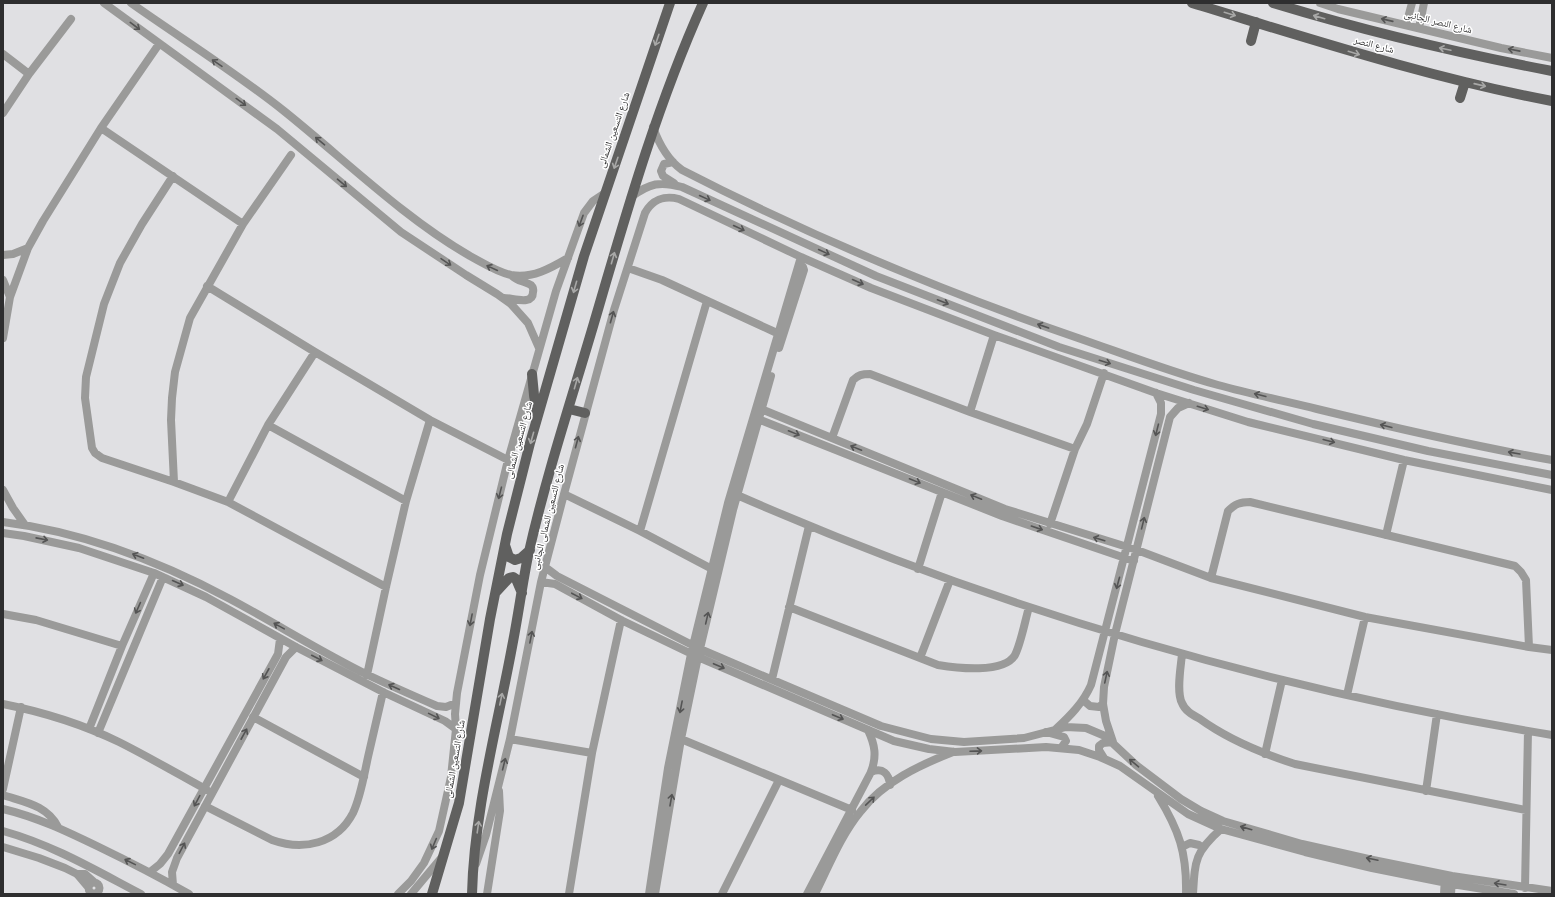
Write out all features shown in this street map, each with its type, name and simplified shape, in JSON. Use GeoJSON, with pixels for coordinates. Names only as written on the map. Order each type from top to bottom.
{"type":"FeatureCollection","features":[{"type":"Feature","properties":{"kind":"main road","name":"شارع التسعين الشمالى"},"geometry":{"type":"LineString","coordinates":[[432,894],[454,824],[464,782],[479,682],[495,593],[505,546],[536,422],[584,256],[670,3]]}},
{"type":"Feature","properties":{"kind":"main road"},"geometry":{"type":"LineString","coordinates":[[472,894],[486,780],[530,550],[542,499],[653,127],[703,3]]}},
{"type":"Feature","properties":{"kind":"main road","name":"شارع النصر"},"geometry":{"type":"LineString","coordinates":[[1192,3],[1365,56],[1465,82],[1516,94],[1552,100]]}},
{"type":"Feature","properties":{"kind":"main road","name":"شارع النصر"},"geometry":{"type":"LineString","coordinates":[[1273,3],[1320,18],[1426,45],[1552,71]]}},
{"type":"Feature","properties":{"kind":"main road"},"geometry":{"type":"LineString","coordinates":[[1250,41],[1256,22]]}},
{"type":"Feature","properties":{"kind":"main road"},"geometry":{"type":"LineString","coordinates":[[1460,98],[1465,82]]}},
{"type":"Feature","properties":{"kind":"main road"},"geometry":{"type":"LineString","coordinates":[[532,374],[536,422]]}},
{"type":"Feature","properties":{"kind":"main road"},"geometry":{"type":"LineString","coordinates":[[569,409],[585,413]]}},
{"type":"Feature","properties":{"kind":"main road"},"geometry":{"type":"LineString","coordinates":[[505,546],[509,557],[515,560],[530,550]]}},
{"type":"Feature","properties":{"kind":"main road"},"geometry":{"type":"LineString","coordinates":[[495,593],[511,577],[516,579],[522,593]]}},
{"type":"Feature","properties":{"kind":"street"},"geometry":{"type":"LineString","coordinates":[[104,3],[158,44],[277,129],[401,232],[504,298],[517,309],[525,319],[532,330],[539,348]]}},
{"type":"Feature","properties":{"kind":"street"},"geometry":{"type":"LineString","coordinates":[[131,3],[284,111],[384,194],[433,232],[459,250],[489,267],[510,275],[519,281],[530,284],[533,288],[531,298],[527,300],[504,298]]}},
{"type":"Feature","properties":{"kind":"street","name":"شارع النصر الجانبى"},"geometry":{"type":"LineString","coordinates":[[1320,3],[1501,48],[1552,58]]}},
{"type":"Feature","properties":{"kind":"street"},"geometry":{"type":"LineString","coordinates":[[1406,25],[1412,3]]}},
{"type":"Feature","properties":{"kind":"street"},"geometry":{"type":"LineString","coordinates":[[1419,28],[1424,3]]}},
{"type":"Feature","properties":{"kind":"street"},"geometry":{"type":"LineString","coordinates":[[3,113],[29,74],[71,19]]}},
{"type":"Feature","properties":{"kind":"street"},"geometry":{"type":"LineString","coordinates":[[3,338],[10,297],[28,248],[43,221],[101,128],[158,44]]}},
{"type":"Feature","properties":{"kind":"street"},"geometry":{"type":"LineString","coordinates":[[3,54],[29,74]]}},
{"type":"Feature","properties":{"kind":"street"},"geometry":{"type":"LineString","coordinates":[[653,127],[658,141],[673,162],[689,173],[810,232],[1007,314],[1219,385],[1398,429],[1552,460],[1549,468],[1551,474],[1428,451],[1314,424],[1194,390],[1058,347],[876,276],[682,187],[665,178],[661,174],[662,166],[673,162]]}},
{"type":"Feature","properties":{"kind":"street"},"geometry":{"type":"LineString","coordinates":[[101,128],[244,224]]}},
{"type":"Feature","properties":{"kind":"street"},"geometry":{"type":"LineString","coordinates":[[174,482],[171,420],[175,372],[190,318],[244,224],[291,155]]}},
{"type":"Feature","properties":{"kind":"street"},"geometry":{"type":"LineString","coordinates":[[173,176],[142,224],[120,263],[104,304],[86,377],[85,398],[90,443],[95,453],[102,458],[228,502],[386,587]]}},
{"type":"Feature","properties":{"kind":"street"},"geometry":{"type":"LineString","coordinates":[[631,197],[646,187],[660,183],[668,183],[682,187]]}},
{"type":"Feature","properties":{"kind":"street"},"geometry":{"type":"LineString","coordinates":[[398,894],[411,881],[424,863],[438,832],[451,777],[456,729],[456,704],[480,575],[508,460],[556,291],[584,213],[593,200],[605,193]]}},
{"type":"Feature","properties":{"kind":"street","name":"شارع التسعين الشمالى الجانبى"},"geometry":{"type":"LineString","coordinates":[[474,868],[482,850],[510,739],[541,582],[585,413],[614,310],[648,207],[659,199],[672,197],[679,199],[800,260]]}},
{"type":"Feature","properties":{"kind":"street"},"geometry":{"type":"LineString","coordinates":[[3,255],[13,254],[28,248]]}},
{"type":"Feature","properties":{"kind":"street"},"geometry":{"type":"LineString","coordinates":[[510,275],[519,276],[537,273],[555,266],[568,258]]}},
{"type":"Feature","properties":{"kind":"street"},"geometry":{"type":"LineString","coordinates":[[800,260],[994,335],[1156,393],[1248,422],[1404,460],[1552,490]]}},
{"type":"Feature","properties":{"kind":"street"},"geometry":{"type":"LineString","coordinates":[[649,894],[668,768],[696,651],[737,495],[745,456],[777,333],[800,260]]}},
{"type":"Feature","properties":{"kind":"street"},"geometry":{"type":"LineString","coordinates":[[655,894],[696,651],[712,569],[728,503],[758,419],[804,270],[800,260]]}},
{"type":"Feature","properties":{"kind":"street"},"geometry":{"type":"LineString","coordinates":[[628,268],[646,274],[708,301],[777,333]]}},
{"type":"Feature","properties":{"kind":"street"},"geometry":{"type":"LineString","coordinates":[[871,288],[876,276]]}},
{"type":"Feature","properties":{"kind":"street"},"geometry":{"type":"LineString","coordinates":[[3,280],[10,297]]}},
{"type":"Feature","properties":{"kind":"street"},"geometry":{"type":"LineString","coordinates":[[207,286],[430,420],[508,460]]}},
{"type":"Feature","properties":{"kind":"street"},"geometry":{"type":"LineString","coordinates":[[640,531],[708,301]]}},
{"type":"Feature","properties":{"kind":"street"},"geometry":{"type":"LineString","coordinates":[[1058,347],[1064,343],[1064,334]]}},
{"type":"Feature","properties":{"kind":"street"},"geometry":{"type":"LineString","coordinates":[[970,412],[994,335]]}},
{"type":"Feature","properties":{"kind":"street"},"geometry":{"type":"LineString","coordinates":[[1080,354],[1079,348],[1084,340]]}},
{"type":"Feature","properties":{"kind":"street"},"geometry":{"type":"LineString","coordinates":[[228,502],[268,425],[315,352]]}},
{"type":"Feature","properties":{"kind":"street"},"geometry":{"type":"LineString","coordinates":[[832,438],[853,380],[863,374],[870,374],[970,412],[1075,448]]}},
{"type":"Feature","properties":{"kind":"street"},"geometry":{"type":"LineString","coordinates":[[1050,524],[1075,448],[1087,424],[1104,374]]}},
{"type":"Feature","properties":{"kind":"street"},"geometry":{"type":"LineString","coordinates":[[1056,729],[1083,700],[1091,685],[1161,414],[1161,403],[1156,393]]}},
{"type":"Feature","properties":{"kind":"street"},"geometry":{"type":"LineString","coordinates":[[1113,742],[1106,721],[1103,704],[1104,687],[1115,634],[1170,417],[1178,408],[1189,403]]}},
{"type":"Feature","properties":{"kind":"street"},"geometry":{"type":"LineString","coordinates":[[761,409],[1005,509],[1137,550],[1211,578],[1365,617],[1552,650]]}},
{"type":"Feature","properties":{"kind":"street"},"geometry":{"type":"LineString","coordinates":[[758,419],[1002,516],[1134,561]]}},
{"type":"Feature","properties":{"kind":"street"},"geometry":{"type":"LineString","coordinates":[[367,675],[406,501],[430,420]]}},
{"type":"Feature","properties":{"kind":"street"},"geometry":{"type":"LineString","coordinates":[[1311,437],[1314,424]]}},
{"type":"Feature","properties":{"kind":"street"},"geometry":{"type":"LineString","coordinates":[[268,425],[406,501]]}},
{"type":"Feature","properties":{"kind":"street"},"geometry":{"type":"LineString","coordinates":[[1534,471],[1537,466],[1535,457]]}},
{"type":"Feature","properties":{"kind":"street"},"geometry":{"type":"LineString","coordinates":[[1386,535],[1404,460]]}},
{"type":"Feature","properties":{"kind":"street"},"geometry":{"type":"LineString","coordinates":[[3,490],[25,524]]}},
{"type":"Feature","properties":{"kind":"street"},"geometry":{"type":"LineString","coordinates":[[918,569],[942,492]]}},
{"type":"Feature","properties":{"kind":"street"},"geometry":{"type":"LineString","coordinates":[[564,494],[640,531],[712,569]]}},
{"type":"Feature","properties":{"kind":"street"},"geometry":{"type":"LineString","coordinates":[[737,495],[809,526],[918,569],[1029,607],[1182,654],[1347,695],[1437,714],[1552,735]]}},
{"type":"Feature","properties":{"kind":"street"},"geometry":{"type":"LineString","coordinates":[[1211,578],[1228,511],[1234,505],[1242,502],[1250,502],[1506,564],[1519,569],[1526,580],[1529,647]]}},
{"type":"Feature","properties":{"kind":"street"},"geometry":{"type":"LineString","coordinates":[[3,522],[25,524],[82,537],[150,560],[210,589],[367,675],[437,706],[446,707],[456,704]]}},
{"type":"Feature","properties":{"kind":"street"},"geometry":{"type":"LineString","coordinates":[[772,680],[809,526]]}},
{"type":"Feature","properties":{"kind":"street"},"geometry":{"type":"LineString","coordinates":[[3,533],[79,548],[154,573],[206,597],[280,639],[383,692],[444,721],[456,729]]}},
{"type":"Feature","properties":{"kind":"street"},"geometry":{"type":"LineString","coordinates":[[79,548],[82,537]]}},
{"type":"Feature","properties":{"kind":"street"},"geometry":{"type":"LineString","coordinates":[[545,567],[557,576],[696,651],[894,741],[912,746],[955,752],[1046,747],[1090,753],[1120,766],[1188,814],[1221,829],[1305,852],[1448,879],[1552,891]]}},
{"type":"Feature","properties":{"kind":"street"},"geometry":{"type":"LineString","coordinates":[[89,729],[122,646],[154,573]]}},
{"type":"Feature","properties":{"kind":"street"},"geometry":{"type":"LineString","coordinates":[[98,733],[163,577]]}},
{"type":"Feature","properties":{"kind":"street"},"geometry":{"type":"LineString","coordinates":[[920,658],[950,580]]}},
{"type":"Feature","properties":{"kind":"street"},"geometry":{"type":"LineString","coordinates":[[541,582],[555,584],[621,620],[772,680],[881,726],[931,739],[964,742],[1024,738],[1056,729],[1076,726],[1086,728],[1100,733],[1113,742],[1128,758],[1171,792],[1191,806],[1212,816],[1302,844],[1514,894]]}},
{"type":"Feature","properties":{"kind":"street"},"geometry":{"type":"LineString","coordinates":[[789,607],[938,665],[964,668],[990,667],[1009,661],[1014,656],[1017,649],[1029,607]]}},
{"type":"Feature","properties":{"kind":"street"},"geometry":{"type":"LineString","coordinates":[[3,614],[36,620],[122,646]]}},
{"type":"Feature","properties":{"kind":"street"},"geometry":{"type":"LineString","coordinates":[[1347,695],[1365,617]]}},
{"type":"Feature","properties":{"kind":"street"},"geometry":{"type":"LineString","coordinates":[[569,894],[592,753],[621,620]]}},
{"type":"Feature","properties":{"kind":"street"},"geometry":{"type":"LineString","coordinates":[[150,872],[160,864],[168,854],[278,654],[280,639]]}},
{"type":"Feature","properties":{"kind":"street"},"geometry":{"type":"LineString","coordinates":[[173,885],[173,865],[286,657],[296,647]]}},
{"type":"Feature","properties":{"kind":"street"},"geometry":{"type":"LineString","coordinates":[[1182,654],[1180,699],[1185,708],[1213,728],[1239,743],[1295,764],[1526,810]]}},
{"type":"Feature","properties":{"kind":"street"},"geometry":{"type":"LineString","coordinates":[[1265,754],[1282,680]]}},
{"type":"Feature","properties":{"kind":"street"},"geometry":{"type":"LineString","coordinates":[[205,806],[272,840],[283,844],[297,846],[310,845],[324,840],[336,833],[348,820],[358,799],[383,692]]}},
{"type":"Feature","properties":{"kind":"street"},"geometry":{"type":"LineString","coordinates":[[1083,700],[1090,706],[1099,707],[1103,704]]}},
{"type":"Feature","properties":{"kind":"street"},"geometry":{"type":"LineString","coordinates":[[3,704],[89,729],[146,756],[212,792]]}},
{"type":"Feature","properties":{"kind":"street"},"geometry":{"type":"LineString","coordinates":[[3,789],[21,708]]}},
{"type":"Feature","properties":{"kind":"street"},"geometry":{"type":"LineString","coordinates":[[1426,791],[1437,714]]}},
{"type":"Feature","properties":{"kind":"street"},"geometry":{"type":"LineString","coordinates":[[253,717],[364,777]]}},
{"type":"Feature","properties":{"kind":"street"},"geometry":{"type":"LineString","coordinates":[[807,894],[852,810],[875,762],[874,743],[868,730]]}},
{"type":"Feature","properties":{"kind":"street"},"geometry":{"type":"LineString","coordinates":[[1525,888],[1528,731]]}},
{"type":"Feature","properties":{"kind":"street"},"geometry":{"type":"LineString","coordinates":[[1046,732],[1064,737],[1066,741],[1061,748]]}},
{"type":"Feature","properties":{"kind":"street"},"geometry":{"type":"LineString","coordinates":[[510,739],[592,753]]}},
{"type":"Feature","properties":{"kind":"street"},"geometry":{"type":"LineString","coordinates":[[681,739],[852,810]]}},
{"type":"Feature","properties":{"kind":"street"},"geometry":{"type":"LineString","coordinates":[[1105,759],[1099,750],[1099,746],[1113,742]]}},
{"type":"Feature","properties":{"kind":"street"},"geometry":{"type":"LineString","coordinates":[[815,894],[855,819],[868,803],[890,785],[921,766],[955,752]]}},
{"type":"Feature","properties":{"kind":"street"},"geometry":{"type":"LineString","coordinates":[[871,772],[881,770],[886,773],[889,778],[890,785]]}},
{"type":"Feature","properties":{"kind":"street"},"geometry":{"type":"LineString","coordinates":[[722,894],[779,780]]}},
{"type":"Feature","properties":{"kind":"street"},"geometry":{"type":"LineString","coordinates":[[487,894],[500,811],[498,787]]}},
{"type":"Feature","properties":{"kind":"street"},"geometry":{"type":"LineString","coordinates":[[1156,792],[1172,821],[1182,847],[1186,865],[1186,894]]}},
{"type":"Feature","properties":{"kind":"street"},"geometry":{"type":"LineString","coordinates":[[3,795],[41,808],[53,818],[58,827]]}},
{"type":"Feature","properties":{"kind":"street"},"geometry":{"type":"LineString","coordinates":[[3,809],[58,827],[150,872],[189,894]]}},
{"type":"Feature","properties":{"kind":"street"},"geometry":{"type":"LineString","coordinates":[[1193,894],[1195,864],[1202,848],[1221,829]]}},
{"type":"Feature","properties":{"kind":"street"},"geometry":{"type":"LineString","coordinates":[[3,831],[56,849],[141,894]]}},
{"type":"Feature","properties":{"kind":"street"},"geometry":{"type":"LineString","coordinates":[[13,850],[18,835]]}},
{"type":"Feature","properties":{"kind":"street"},"geometry":{"type":"LineString","coordinates":[[1182,847],[1186,844],[1194,844],[1202,848]]}},
{"type":"Feature","properties":{"kind":"street"},"geometry":{"type":"LineString","coordinates":[[3,847],[46,860],[77,874],[84,874],[92,888],[101,873]]}},
{"type":"Feature","properties":{"kind":"street"},"geometry":{"type":"LineString","coordinates":[[412,894],[445,853]]}},
{"type":"Feature","properties":{"kind":"street"},"geometry":{"type":"LineString","coordinates":[[1444,894],[1448,879]]}},
{"type":"Feature","properties":{"kind":"street"},"geometry":{"type":"LineString","coordinates":[[1448,879],[1451,894]]}}]}
